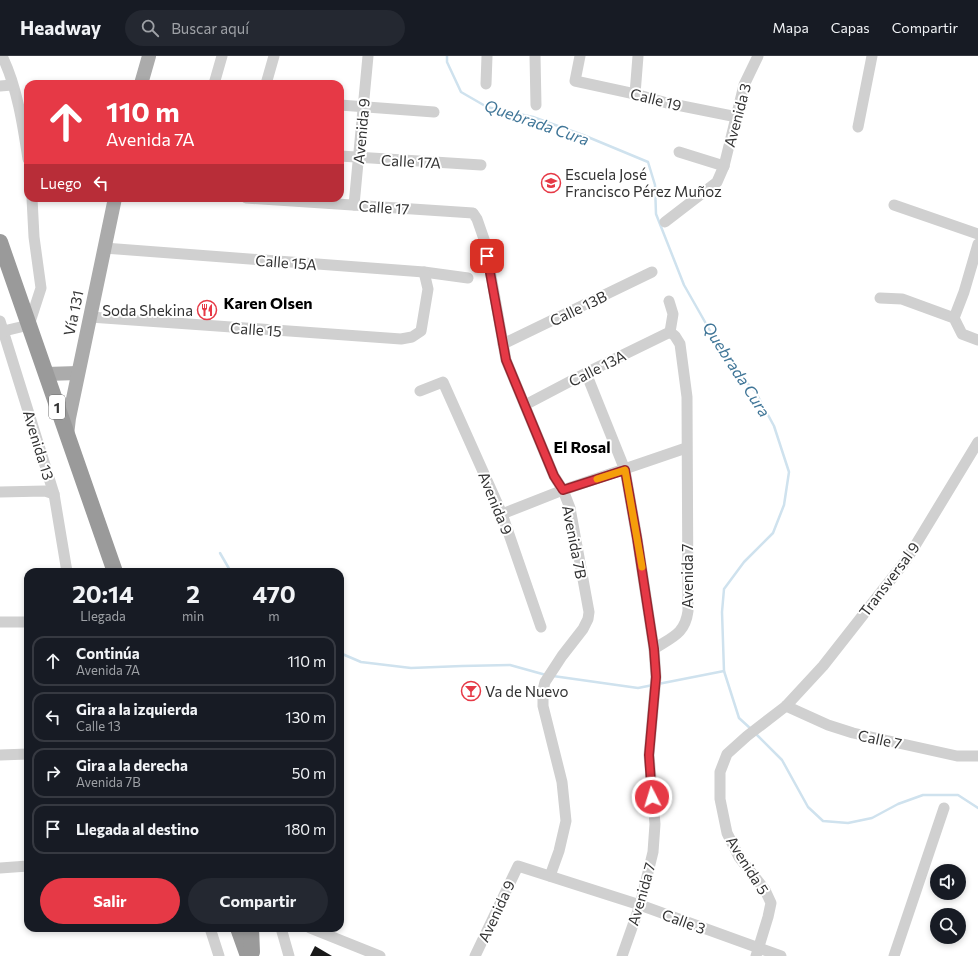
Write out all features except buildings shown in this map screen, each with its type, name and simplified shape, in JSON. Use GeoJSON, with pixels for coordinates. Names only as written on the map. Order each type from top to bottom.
{"type":"FeatureCollection","features":[{"type":"Feature","properties":{"kind":"highway","name":"1"},"geometry":{"type":"LineString","coordinates":[[0,242],[29,324],[50,375],[67,436],[114,568]]}},
{"type":"Feature","properties":{"kind":"highway"},"geometry":{"type":"LineString","coordinates":[[239,932],[248,956]]}},
{"type":"Feature","properties":{"kind":"highway"},"geometry":{"type":"LineString","coordinates":[[251,932],[252,956]]}},
{"type":"Feature","properties":{"kind":"main road"},"geometry":{"type":"LineString","coordinates":[[142,80],[149,56]]}},
{"type":"Feature","properties":{"kind":"main road","name":"Vía 131"},"geometry":{"type":"LineString","coordinates":[[67,436],[69,418],[113,202]]}},
{"type":"Feature","properties":{"kind":"main road"},"geometry":{"type":"LineString","coordinates":[[50,375],[78,373]]}},
{"type":"Feature","properties":{"kind":"street"},"geometry":{"type":"LineString","coordinates":[[2,56],[6,64],[21,117],[24,135]]}},
{"type":"Feature","properties":{"kind":"street"},"geometry":{"type":"LineString","coordinates":[[215,80],[222,56]]}},
{"type":"Feature","properties":{"kind":"street"},"geometry":{"type":"LineString","coordinates":[[267,80],[274,56]]}},
{"type":"Feature","properties":{"kind":"street","name":"Avenida 9"},"geometry":{"type":"LineString","coordinates":[[354,205],[368,56]]}},
{"type":"Feature","properties":{"kind":"street"},"geometry":{"type":"LineString","coordinates":[[486,84],[487,56]]}},
{"type":"Feature","properties":{"kind":"street"},"geometry":{"type":"LineString","coordinates":[[535,56],[536,105]]}},
{"type":"Feature","properties":{"kind":"street","name":"Calle 19"},"geometry":{"type":"LineString","coordinates":[[580,56],[576,81],[635,94],[667,103],[736,117]]}},
{"type":"Feature","properties":{"kind":"street"},"geometry":{"type":"LineString","coordinates":[[635,94],[638,56]]}},
{"type":"Feature","properties":{"kind":"street","name":"Avenida 3"},"geometry":{"type":"LineString","coordinates":[[665,222],[717,182],[724,166],[744,85],[758,56]]}},
{"type":"Feature","properties":{"kind":"street"},"geometry":{"type":"LineString","coordinates":[[858,127],[872,56]]}},
{"type":"Feature","properties":{"kind":"street"},"geometry":{"type":"LineString","coordinates":[[0,86],[12,85]]}},
{"type":"Feature","properties":{"kind":"street"},"geometry":{"type":"LineString","coordinates":[[344,105],[434,112]]}},
{"type":"Feature","properties":{"kind":"street"},"geometry":{"type":"LineString","coordinates":[[679,152],[724,166]]}},
{"type":"Feature","properties":{"kind":"street","name":"Calle 17A"},"geometry":{"type":"LineString","coordinates":[[344,156],[481,164]]}},
{"type":"Feature","properties":{"kind":"street"},"geometry":{"type":"LineString","coordinates":[[1,328],[29,324],[41,288],[34,237],[32,202]]}},
{"type":"Feature","properties":{"kind":"street","name":"Calle 17"},"geometry":{"type":"LineString","coordinates":[[308,202],[473,213]]}},
{"type":"Feature","properties":{"kind":"street"},"geometry":{"type":"LineString","coordinates":[[894,204],[978,234]]}},
{"type":"Feature","properties":{"kind":"street","name":"Avenida 7B"},"geometry":{"type":"LineString","coordinates":[[473,213],[485,242],[506,360],[554,476],[563,490],[570,508],[589,612],[588,619],[583,629],[562,656],[545,682],[543,690],[543,706],[562,782],[566,821],[559,851],[550,876]]}},
{"type":"Feature","properties":{"kind":"street"},"geometry":{"type":"LineString","coordinates":[[954,318],[964,292],[978,244]]}},
{"type":"Feature","properties":{"kind":"street","name":"Calle 15A"},"geometry":{"type":"LineString","coordinates":[[104,248],[424,272],[468,278]]}},
{"type":"Feature","properties":{"kind":"street","name":"Calle 15"},"geometry":{"type":"LineString","coordinates":[[90,317],[401,339],[412,337],[421,331],[428,288],[424,272]]}},
{"type":"Feature","properties":{"kind":"street","name":"Calle 13B"},"geometry":{"type":"LineString","coordinates":[[503,344],[652,272]]}},
{"type":"Feature","properties":{"kind":"street"},"geometry":{"type":"LineString","coordinates":[[880,298],[902,299],[954,318],[962,334],[978,340]]}},
{"type":"Feature","properties":{"kind":"street"},"geometry":{"type":"LineString","coordinates":[[669,301],[673,314],[670,332]]}},
{"type":"Feature","properties":{"kind":"street","name":"Avenida 13"},"geometry":{"type":"LineString","coordinates":[[1,328],[54,494],[66,568]]}},
{"type":"Feature","properties":{"kind":"street","name":"Calle 13A"},"geometry":{"type":"LineString","coordinates":[[525,405],[670,332]]}},
{"type":"Feature","properties":{"kind":"street","name":"Avenida 7"},"geometry":{"type":"LineString","coordinates":[[622,956],[640,905],[653,845],[655,824],[649,741],[656,677],[654,649],[681,631],[687,622],[688,611],[686,397],[680,344],[675,336],[670,332]]}},
{"type":"Feature","properties":{"kind":"street"},"geometry":{"type":"LineString","coordinates":[[586,373],[625,470],[654,649]]}},
{"type":"Feature","properties":{"kind":"street","name":"Avenida 9"},"geometry":{"type":"LineString","coordinates":[[420,391],[443,382],[502,514],[541,627]]}},
{"type":"Feature","properties":{"kind":"street","name":"Transversal 9"},"geometry":{"type":"LineString","coordinates":[[786,706],[823,666],[907,559],[978,442]]}},
{"type":"Feature","properties":{"kind":"street"},"geometry":{"type":"LineString","coordinates":[[502,514],[563,490],[686,448]]}},
{"type":"Feature","properties":{"kind":"street"},"geometry":{"type":"LineString","coordinates":[[0,492],[45,490],[54,494]]}},
{"type":"Feature","properties":{"kind":"street"},"geometry":{"type":"LineString","coordinates":[[0,622],[24,622]]}},
{"type":"Feature","properties":{"kind":"street","name":"Avenida 5"},"geometry":{"type":"LineString","coordinates":[[758,952],[768,917],[770,904],[765,890],[739,857],[727,833],[720,799],[720,772],[727,754],[747,736],[786,706]]}},
{"type":"Feature","properties":{"kind":"street","name":"Calle 7"},"geometry":{"type":"LineString","coordinates":[[786,706],[828,725],[853,733],[957,756],[978,756]]}},
{"type":"Feature","properties":{"kind":"street"},"geometry":{"type":"LineString","coordinates":[[0,755],[24,754]]}},
{"type":"Feature","properties":{"kind":"street"},"geometry":{"type":"LineString","coordinates":[[894,956],[944,808]]}},
{"type":"Feature","properties":{"kind":"street"},"geometry":{"type":"LineString","coordinates":[[0,868],[24,866]]}},
{"type":"Feature","properties":{"kind":"street","name":"Avenida 9"},"geometry":{"type":"LineString","coordinates":[[475,956],[518,866]]}},
{"type":"Feature","properties":{"kind":"street","name":"Calle 3"},"geometry":{"type":"LineString","coordinates":[[518,866],[640,905],[758,952],[781,956]]}},
{"type":"Feature","properties":{"kind":"street"},"geometry":{"type":"LineString","coordinates":[[211,932],[219,956]]}},
{"type":"Feature","properties":{"kind":"street"},"geometry":{"type":"LineString","coordinates":[[282,932],[289,956]]}},
{"type":"Feature","properties":{"kind":"street"},"geometry":{"type":"LineString","coordinates":[[320,932],[380,956]]}},
{"type":"Feature","properties":{"kind":"waterway","name":"Quebrada Cura"},"geometry":{"type":"LineString","coordinates":[[447,56],[447,62],[461,92],[487,107],[533,117],[583,135],[648,162],[655,185],[656,214],[684,285],[735,371],[755,391],[774,426],[789,472],[784,505],[773,533],[744,562],[724,589],[722,612],[724,671],[739,718],[751,729]]}},
{"type":"Feature","properties":{"kind":"waterway"},"geometry":{"type":"LineString","coordinates":[[220,553],[229,568]]}},
{"type":"Feature","properties":{"kind":"waterway"},"geometry":{"type":"LineString","coordinates":[[344,655],[361,662],[411,668],[510,665],[546,675]]}},
{"type":"Feature","properties":{"kind":"waterway"},"geometry":{"type":"LineString","coordinates":[[658,684],[724,671]]}},
{"type":"Feature","properties":{"kind":"waterway"},"geometry":{"type":"LineString","coordinates":[[553,676],[638,688],[653,685]]}},
{"type":"Feature","properties":{"kind":"waterway","name":"Quebrada Cura"},"geometry":{"type":"LineString","coordinates":[[755,733],[782,760],[808,807],[823,821],[848,823],[872,818],[898,804],[923,795],[958,795],[978,808]]}},
{"type":"Feature","properties":{"kind":"slow traffic"},"geometry":{"type":"LineString","coordinates":[[597,479],[625,470],[642,567]]}},
{"type":"Feature","properties":{"kind":"place","name":"Escuela José Francisco Pérez Muñoz"},"geometry":{"type":"Point","coordinates":[551,183]}},
{"type":"Feature","properties":{"kind":"place","name":"Soda Shekina"},"geometry":{"type":"Point","coordinates":[207,310]}},
{"type":"Feature","properties":{"kind":"place","name":"Va de Nuevo"},"geometry":{"type":"Point","coordinates":[471,691]}},
{"type":"Feature","properties":{"kind":"district","name":"Karen Olsen"},"geometry":{"type":"Point","coordinates":[268,302]}},
{"type":"Feature","properties":{"kind":"district","name":"El Rosal"},"geometry":{"type":"Point","coordinates":[582,446]}},
{"type":"Feature","properties":{"kind":"route"},"geometry":{"type":"LineString","coordinates":[[487,256],[506,360],[554,476],[563,490],[625,470],[654,649],[656,677],[649,741],[652,797]]}}]}
